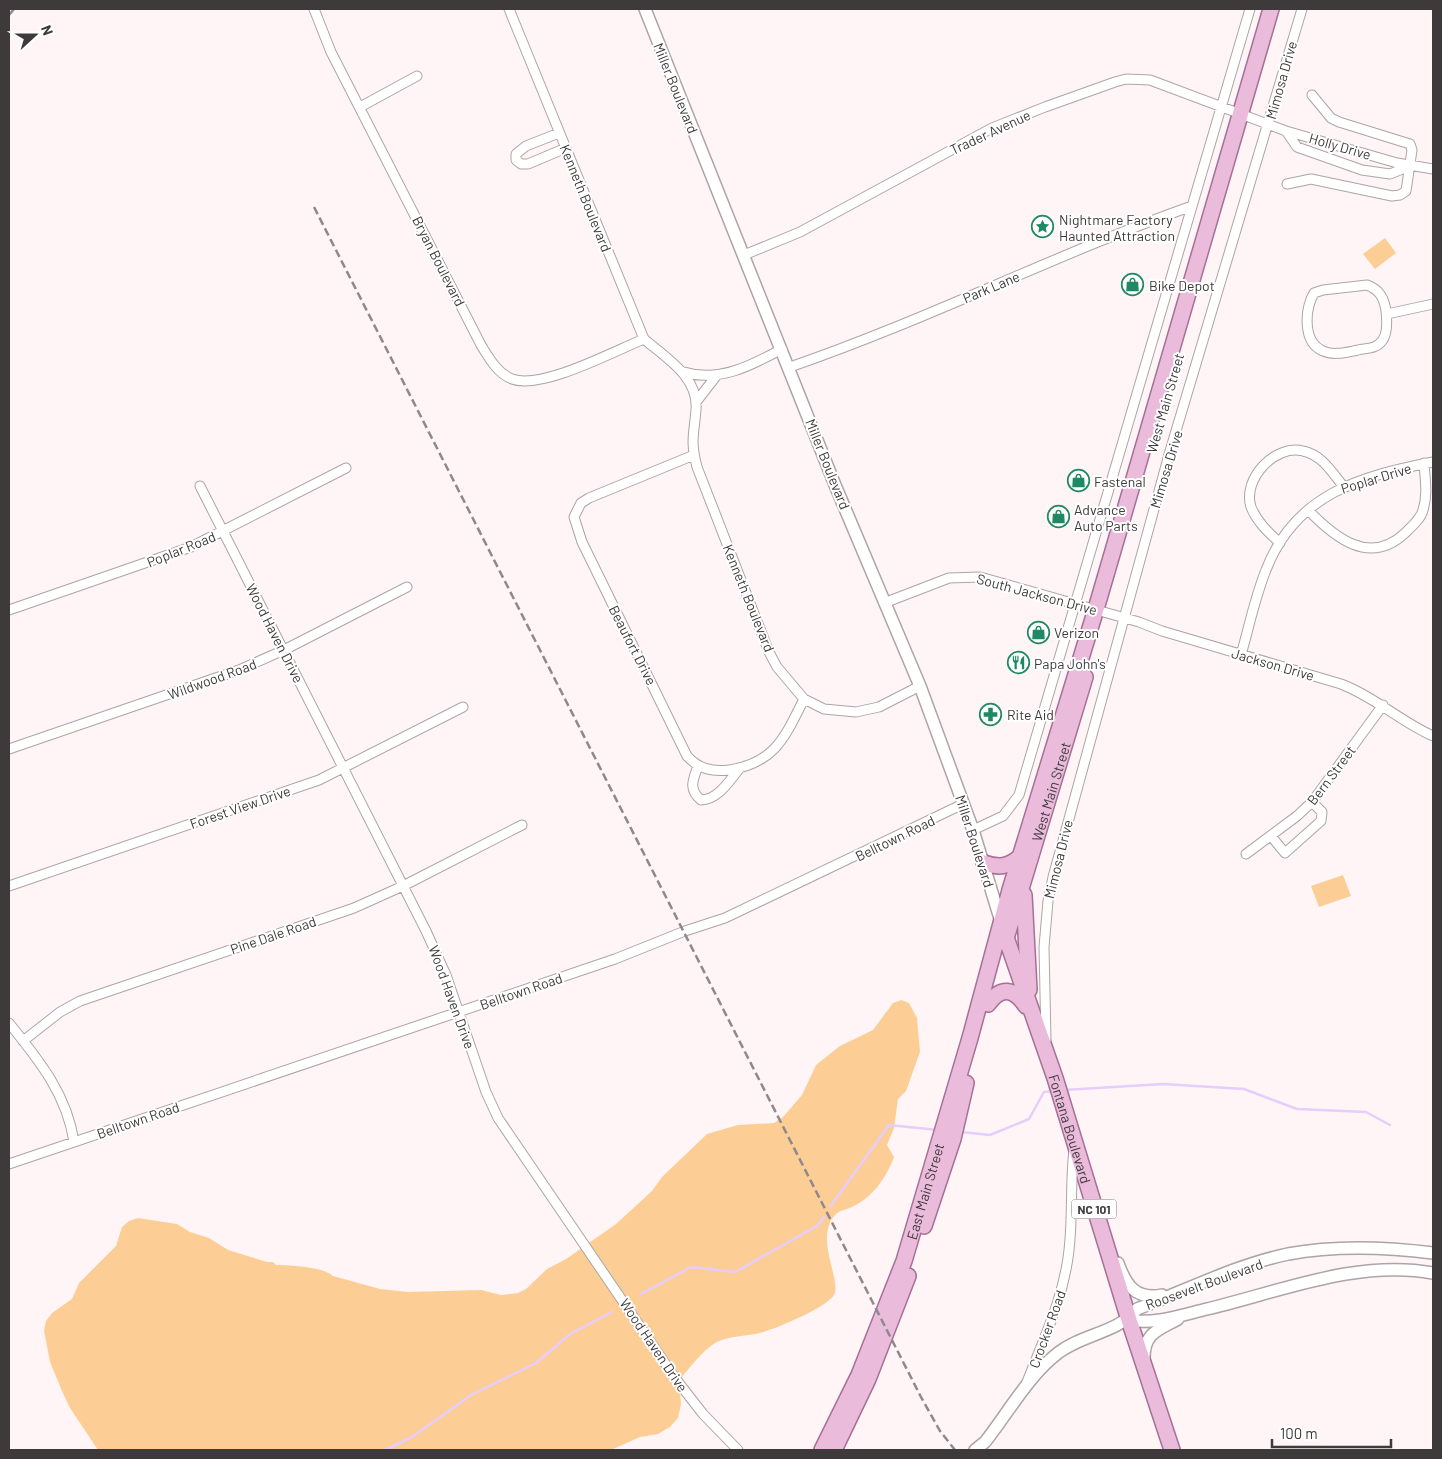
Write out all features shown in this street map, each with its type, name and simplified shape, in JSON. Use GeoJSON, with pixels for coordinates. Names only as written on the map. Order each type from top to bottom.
{"type":"FeatureCollection","features":[{"type":"Feature","properties":{"kind":"main road","name":"West Main Street"},"geometry":{"type":"LineString","coordinates":[[1006,940],[1244,117],[1272,9]]}},
{"type":"Feature","properties":{"kind":"main road","name":"West Main Street"},"geometry":{"type":"LineString","coordinates":[[1244,117],[1281,9]]}},
{"type":"Feature","properties":{"kind":"main road","name":"West Main Street"},"geometry":{"type":"LineString","coordinates":[[1001,922],[1020,857],[1100,610]]}},
{"type":"Feature","properties":{"kind":"main road"},"geometry":{"type":"LineString","coordinates":[[984,863],[1002,867],[1012,864],[1020,857]]}},
{"type":"Feature","properties":{"kind":"main road"},"geometry":{"type":"LineString","coordinates":[[1023,886],[1030,1011]]}},
{"type":"Feature","properties":{"kind":"main road","name":"Fontana Boulevard"},"geometry":{"type":"LineString","coordinates":[[1001,922],[1030,1011],[1062,1098],[1128,1320],[1172,1450]]}},
{"type":"Feature","properties":{"kind":"main road","name":"East Main Street"},"geometry":{"type":"LineString","coordinates":[[822,1450],[860,1375],[904,1261],[949,1133],[1001,922]]}},
{"type":"Feature","properties":{"kind":"main road","name":"East Main Street"},"geometry":{"type":"LineString","coordinates":[[834,1450],[888,1332],[1006,940]]}},
{"type":"Feature","properties":{"kind":"main road"},"geometry":{"type":"LineString","coordinates":[[988,1004],[999,992],[1008,991],[1018,996],[1030,1011]]}},
{"type":"Feature","properties":{"kind":"street","name":"Bryan Boulevard"},"geometry":{"type":"LineString","coordinates":[[314,9],[327,42],[481,345],[502,372],[521,381],[542,379],[644,339]]}},
{"type":"Feature","properties":{"kind":"street","name":"Kenneth Boulevard"},"geometry":{"type":"LineString","coordinates":[[509,9],[644,339],[684,372],[696,402],[691,442],[694,455],[704,486],[769,652],[777,667],[804,699],[824,708],[856,712],[879,706],[920,686]]}},
{"type":"Feature","properties":{"kind":"street","name":"Miller Boulevard"},"geometry":{"type":"LineString","coordinates":[[644,9],[884,603],[920,686],[973,830],[1001,922]]}},
{"type":"Feature","properties":{"kind":"street"},"geometry":{"type":"LineString","coordinates":[[973,830],[1003,816],[1018,795],[1250,9]]}},
{"type":"Feature","properties":{"kind":"street","name":"Mimosa Drive"},"geometry":{"type":"LineString","coordinates":[[1046,1052],[1044,947],[1048,902],[1060,848],[1103,692],[1126,618],[1170,451],[1302,9]]}},
{"type":"Feature","properties":{"kind":"street"},"geometry":{"type":"LineString","coordinates":[[360,107],[418,76]]}},
{"type":"Feature","properties":{"kind":"street","name":"Trader Avenue"},"geometry":{"type":"LineString","coordinates":[[744,255],[800,232],[992,128],[1115,82],[1126,79],[1150,80],[1172,86],[1244,117]]}},
{"type":"Feature","properties":{"kind":"street"},"geometry":{"type":"LineString","coordinates":[[1287,184],[1311,179],[1392,196],[1400,196],[1406,191],[1412,150],[1406,142],[1331,118],[1312,95]]}},
{"type":"Feature","properties":{"kind":"street","name":"Holly Drive"},"geometry":{"type":"LineString","coordinates":[[1244,117],[1286,131],[1410,166],[1433,169]]}},
{"type":"Feature","properties":{"kind":"street"},"geometry":{"type":"LineString","coordinates":[[1286,131],[1298,147],[1362,170],[1390,174],[1410,166]]}},
{"type":"Feature","properties":{"kind":"street"},"geometry":{"type":"LineString","coordinates":[[559,133],[521,148],[516,154],[516,160],[521,164],[528,164],[566,148]]}},
{"type":"Feature","properties":{"kind":"street","name":"Park Lane"},"geometry":{"type":"LineString","coordinates":[[790,367],[913,320],[1141,224],[1192,206]]}},
{"type":"Feature","properties":{"kind":"street"},"geometry":{"type":"LineString","coordinates":[[1367,285],[1373,287],[1379,291],[1384,300],[1386,314],[1384,340],[1377,347],[1335,354],[1324,352],[1317,347],[1310,336],[1308,306],[1314,293],[1322,290],[1367,285]]}},
{"type":"Feature","properties":{"kind":"street"},"geometry":{"type":"LineString","coordinates":[[1386,314],[1433,304]]}},
{"type":"Feature","properties":{"kind":"street"},"geometry":{"type":"LineString","coordinates":[[684,372],[696,376],[718,375],[736,371],[782,350]]}},
{"type":"Feature","properties":{"kind":"street"},"geometry":{"type":"LineString","coordinates":[[696,402],[718,375]]}},
{"type":"Feature","properties":{"kind":"street"},"geometry":{"type":"LineString","coordinates":[[1280,543],[1258,521],[1250,505],[1249,490],[1263,465],[1287,451],[1303,450],[1326,463],[1343,486]]}},
{"type":"Feature","properties":{"kind":"street","name":"Beaufort Drive"},"geometry":{"type":"LineString","coordinates":[[694,455],[589,498],[581,503],[574,517],[582,542],[687,756],[698,766]]}},
{"type":"Feature","properties":{"kind":"street"},"geometry":{"type":"LineString","coordinates":[[1308,510],[1326,529],[1349,544],[1365,548],[1382,546],[1402,536],[1415,524],[1423,512],[1428,462]]}},
{"type":"Feature","properties":{"kind":"street","name":"Poplar Drive"},"geometry":{"type":"LineString","coordinates":[[1241,655],[1264,576],[1280,543],[1308,510],[1343,486],[1375,475],[1428,462]]}},
{"type":"Feature","properties":{"kind":"street","name":"Poplar Road"},"geometry":{"type":"LineString","coordinates":[[9,610],[169,556],[223,532],[346,468]]}},
{"type":"Feature","properties":{"kind":"street","name":"Wood Haven Drive"},"geometry":{"type":"LineString","coordinates":[[200,486],[433,944],[459,1012],[486,1092],[506,1130],[680,1385],[703,1414],[738,1450]]}},
{"type":"Feature","properties":{"kind":"street","name":"South Jackson Drive"},"geometry":{"type":"LineString","coordinates":[[884,603],[933,583],[971,576],[996,580],[1100,610]]}},
{"type":"Feature","properties":{"kind":"street","name":"Wildwood Road"},"geometry":{"type":"LineString","coordinates":[[9,749],[239,670],[284,650],[407,587]]}},
{"type":"Feature","properties":{"kind":"street","name":"Jackson Drive"},"geometry":{"type":"LineString","coordinates":[[1100,610],[1162,632],[1341,684],[1383,705],[1433,736]]}},
{"type":"Feature","properties":{"kind":"street"},"geometry":{"type":"LineString","coordinates":[[740,768],[715,796],[709,800],[700,800],[693,793],[691,787],[698,766],[717,771],[740,768],[758,762],[773,751],[788,731],[804,699]]}},
{"type":"Feature","properties":{"kind":"street","name":"Bern Street"},"geometry":{"type":"LineString","coordinates":[[1246,854],[1312,802],[1383,705]]}},
{"type":"Feature","properties":{"kind":"street","name":"Forest View Drive"},"geometry":{"type":"LineString","coordinates":[[9,886],[319,780],[463,707]]}},
{"type":"Feature","properties":{"kind":"street"},"geometry":{"type":"LineString","coordinates":[[1271,836],[1285,853],[1321,821],[1322,812],[1312,802]]}},
{"type":"Feature","properties":{"kind":"street","name":"Belltown Road"},"geometry":{"type":"LineString","coordinates":[[9,1164],[615,959],[684,931],[725,918],[963,804]]}},
{"type":"Feature","properties":{"kind":"street","name":"Pine Dale Road"},"geometry":{"type":"LineString","coordinates":[[23,1041],[60,1012],[91,996],[354,908],[403,886],[522,825]]}},
{"type":"Feature","properties":{"kind":"street"},"geometry":{"type":"LineString","coordinates":[[9,1024],[55,1085],[74,1142]]}},
{"type":"Feature","properties":{"kind":"street","name":"Crocker Road"},"geometry":{"type":"LineString","coordinates":[[1022,1394],[1052,1321],[1065,1274],[1071,1227],[1075,1143]]}},
{"type":"Feature","properties":{"kind":"street"},"geometry":{"type":"LineString","coordinates":[[1091,1198],[1103,1217],[1122,1275],[1134,1292],[1150,1297],[1183,1291]]}},
{"type":"Feature","properties":{"kind":"street","name":"Roosevelt Boulevard"},"geometry":{"type":"LineString","coordinates":[[975,1450],[985,1442],[1046,1363],[1059,1352],[1084,1338],[1128,1320],[1137,1309],[1226,1273],[1288,1254],[1349,1248],[1396,1248],[1433,1253]]}},
{"type":"Feature","properties":{"kind":"street","name":"Roosevelt Boulevard"},"geometry":{"type":"LineString","coordinates":[[1128,1320],[1142,1323],[1188,1314],[1325,1276],[1412,1269],[1433,1273]]}},
{"type":"Feature","properties":{"kind":"street"},"geometry":{"type":"LineString","coordinates":[[1168,1297],[1173,1316]]}},
{"type":"Feature","properties":{"kind":"street"},"geometry":{"type":"LineString","coordinates":[[1144,1365],[1144,1346],[1152,1333],[1188,1314]]}},
{"type":"Feature","properties":{"kind":"shaded area"},"geometry":{"type":"Polygon","coordinates":[[[1385,238],[1396,253],[1375,269],[1363,254],[1385,238]]]}},
{"type":"Feature","properties":{"kind":"shaded area"},"geometry":{"type":"Polygon","coordinates":[[[1343,875],[1351,896],[1319,907],[1311,886],[1343,875]]]}},
{"type":"Feature","properties":{"kind":"shaded area"},"geometry":{"type":"Polygon","coordinates":[[[901,1000],[909,1003],[917,1018],[920,1052],[906,1091],[898,1099],[894,1128],[887,1145],[894,1157],[887,1172],[878,1186],[866,1198],[860,1203],[837,1213],[829,1225],[827,1236],[835,1280],[834,1295],[821,1306],[788,1323],[760,1333],[724,1339],[708,1348],[679,1380],[681,1404],[678,1418],[670,1427],[658,1434],[640,1437],[611,1450],[98,1450],[70,1408],[50,1362],[44,1331],[46,1321],[52,1313],[72,1299],[79,1283],[116,1246],[122,1227],[129,1221],[138,1218],[177,1224],[190,1232],[209,1238],[228,1250],[267,1262],[273,1262],[276,1265],[322,1270],[333,1276],[380,1289],[408,1292],[481,1290],[501,1295],[518,1293],[526,1289],[547,1269],[566,1259],[616,1224],[652,1191],[662,1177],[707,1134],[738,1125],[774,1123],[783,1117],[802,1095],[816,1065],[840,1046],[873,1030],[893,1003],[901,1000]]]}},
{"type":"Feature","properties":{"kind":"waterway"},"geometry":{"type":"LineString","coordinates":[[1064,1090],[1163,1084],[1244,1089],[1297,1109],[1366,1112],[1390,1125]]}},
{"type":"Feature","properties":{"kind":"waterway"},"geometry":{"type":"LineString","coordinates":[[961,1132],[990,1135],[1029,1119],[1044,1092],[1054,1091]]}},
{"type":"Feature","properties":{"kind":"waterway"},"geometry":{"type":"LineString","coordinates":[[830,1207],[889,1125],[938,1130]]}},
{"type":"Feature","properties":{"kind":"waterway"},"geometry":{"type":"LineString","coordinates":[[641,1294],[691,1267],[735,1272],[817,1226],[824,1217]]}},
{"type":"Feature","properties":{"kind":"waterway"},"geometry":{"type":"LineString","coordinates":[[385,1450],[412,1437],[471,1395],[536,1363],[570,1334],[612,1312]]}},
{"type":"Feature","properties":{"kind":"railway"},"geometry":{"type":"LineString","coordinates":[[9,15],[14,9]]}},
{"type":"Feature","properties":{"kind":"railway"},"geometry":{"type":"LineString","coordinates":[[314,207],[921,1397],[940,1431],[955,1450]]}},
{"type":"Feature","properties":{"kind":"place","name":"Nightmare Factory Haunted Attraction"},"geometry":{"type":"Point","coordinates":[1043,227]}},
{"type":"Feature","properties":{"kind":"place","name":"Bike Depot"},"geometry":{"type":"Point","coordinates":[1133,285]}},
{"type":"Feature","properties":{"kind":"place","name":"Fastenal"},"geometry":{"type":"Point","coordinates":[1078,481]}},
{"type":"Feature","properties":{"kind":"place","name":"Advance Auto Parts"},"geometry":{"type":"Point","coordinates":[1058,517]}},
{"type":"Feature","properties":{"kind":"place","name":"Verizon"},"geometry":{"type":"Point","coordinates":[1038,632]}},
{"type":"Feature","properties":{"kind":"place","name":"Papa John's"},"geometry":{"type":"Point","coordinates":[1018,663]}},
{"type":"Feature","properties":{"kind":"place","name":"Rite Aid"},"geometry":{"type":"Point","coordinates":[991,714]}}]}
